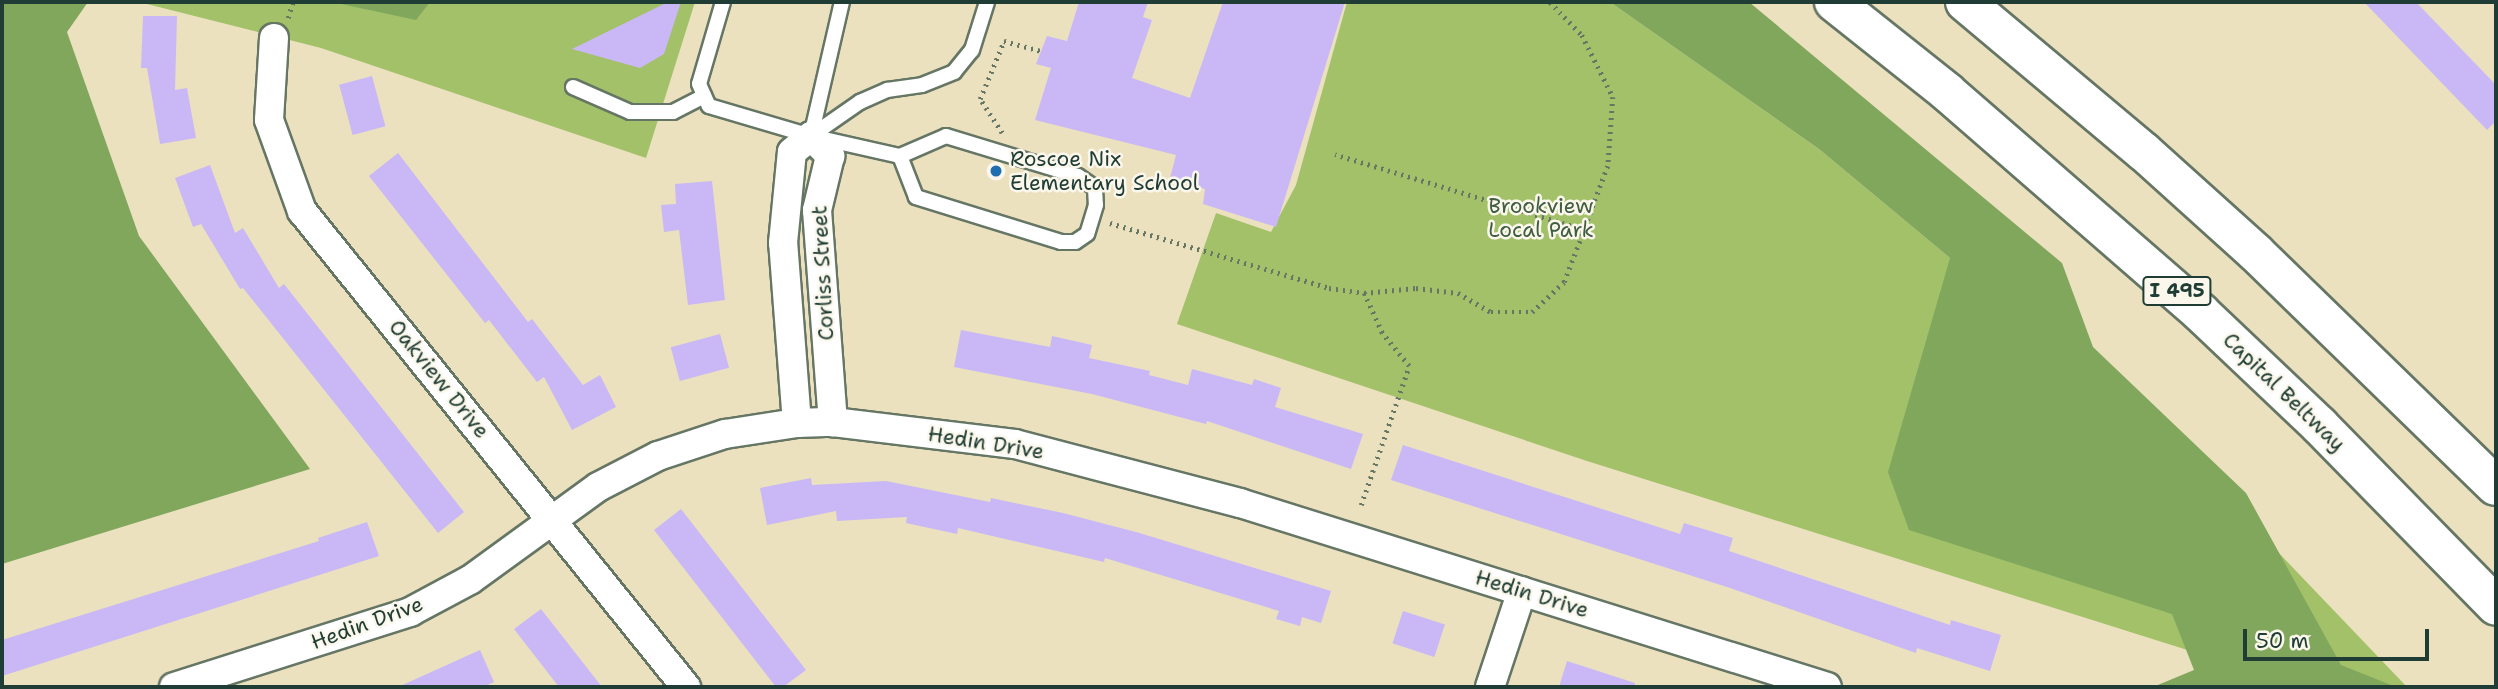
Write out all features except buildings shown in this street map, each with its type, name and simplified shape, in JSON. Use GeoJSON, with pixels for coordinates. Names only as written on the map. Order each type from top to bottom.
{"type":"FeatureCollection","features":[{"type":"Feature","properties":{"kind":"highway","name":"Capital Beltway"},"geometry":{"type":"LineString","coordinates":[[1835,2],[2088,212],[2201,313],[2328,434],[2496,606]]}},
{"type":"Feature","properties":{"kind":"highway"},"geometry":{"type":"LineString","coordinates":[[1965,2],[2144,152],[2246,243],[2496,486]]}},
{"type":"Feature","properties":{"kind":"street","name":"Oakview Drive"},"geometry":{"type":"LineString","coordinates":[[274,38],[269,120],[302,211],[554,519],[686,687]]}},
{"type":"Feature","properties":{"kind":"street","name":"Corliss Street"},"geometry":{"type":"LineString","coordinates":[[811,136],[792,152],[800,239],[833,422]]}},
{"type":"Feature","properties":{"kind":"street","name":"Corliss Street"},"geometry":{"type":"LineString","coordinates":[[797,423],[800,239]]}},
{"type":"Feature","properties":{"kind":"street","name":"Hedin Drive"},"geometry":{"type":"LineString","coordinates":[[174,687],[410,612],[470,580],[598,487],[658,456],[725,434],[797,423],[833,422],[1015,444],[1240,503],[1827,687]]}},
{"type":"Feature","properties":{"kind":"street"},"geometry":{"type":"LineString","coordinates":[[1490,687],[1522,591]]}},
{"type":"Feature","properties":{"kind":"lane"},"geometry":{"type":"LineString","coordinates":[[723,2],[699,83],[709,106],[811,136],[900,156],[946,136],[1079,176],[1095,188],[1096,205],[1087,234],[1075,242],[1061,242],[916,197],[900,156]]}},
{"type":"Feature","properties":{"kind":"lane"},"geometry":{"type":"LineString","coordinates":[[811,136],[842,2]]}},
{"type":"Feature","properties":{"kind":"lane"},"geometry":{"type":"LineString","coordinates":[[811,136],[860,102],[887,90],[922,85],[954,72],[972,50],[987,2]]}},
{"type":"Feature","properties":{"kind":"lane"},"geometry":{"type":"LineString","coordinates":[[573,87],[630,112],[673,112],[704,96]]}},
{"type":"Feature","properties":{"kind":"path"},"geometry":{"type":"LineString","coordinates":[[1108,212],[1110,223],[1329,288],[1364,293],[1416,288],[1458,293],[1491,312],[1532,312],[1563,282],[1584,230],[1608,166],[1613,97],[1582,35],[1550,2]]}},
{"type":"Feature","properties":{"kind":"path"},"geometry":{"type":"LineString","coordinates":[[1014,137],[1003,134],[980,99],[1004,41],[1041,51]]}},
{"type":"Feature","properties":{"kind":"path"},"geometry":{"type":"LineString","coordinates":[[1335,155],[1584,230]]}},
{"type":"Feature","properties":{"kind":"path"},"geometry":{"type":"LineString","coordinates":[[1361,505],[1409,366],[1382,332],[1364,293]]}},
{"type":"Feature","properties":{"kind":"green space"},"geometry":{"type":"Polygon","coordinates":[[[2,2],[88,2],[67,32],[139,236],[310,469],[2,564],[2,2]]]}},
{"type":"Feature","properties":{"kind":"green space"},"geometry":{"type":"Polygon","coordinates":[[[139,2],[695,2],[646,158],[321,48],[139,2]]]}},
{"type":"Feature","properties":{"kind":"green space"},"geometry":{"type":"Polygon","coordinates":[[[332,2],[430,2],[416,20],[332,2]]]}},
{"type":"Feature","properties":{"kind":"green space","name":"Brookview Local Park"},"geometry":{"type":"Polygon","coordinates":[[[1347,2],[1610,2],[1819,149],[1950,258],[2253,526],[2407,687],[2305,687],[1587,461],[1177,324],[1216,213],[1271,232],[1296,185],[1347,2]]]}},
{"type":"Feature","properties":{"kind":"green space"},"geometry":{"type":"Polygon","coordinates":[[[1610,2],[1749,2],[2062,263],[2093,347],[2246,493],[2341,665],[2396,687],[2153,687],[2194,670],[2172,614],[1909,530],[1888,472],[1950,258],[1819,149],[1610,2]]]}},
{"type":"Feature","properties":{"kind":"place","name":"Roscoe Nix Elementary School"},"geometry":{"type":"Point","coordinates":[996,171]}}]}
